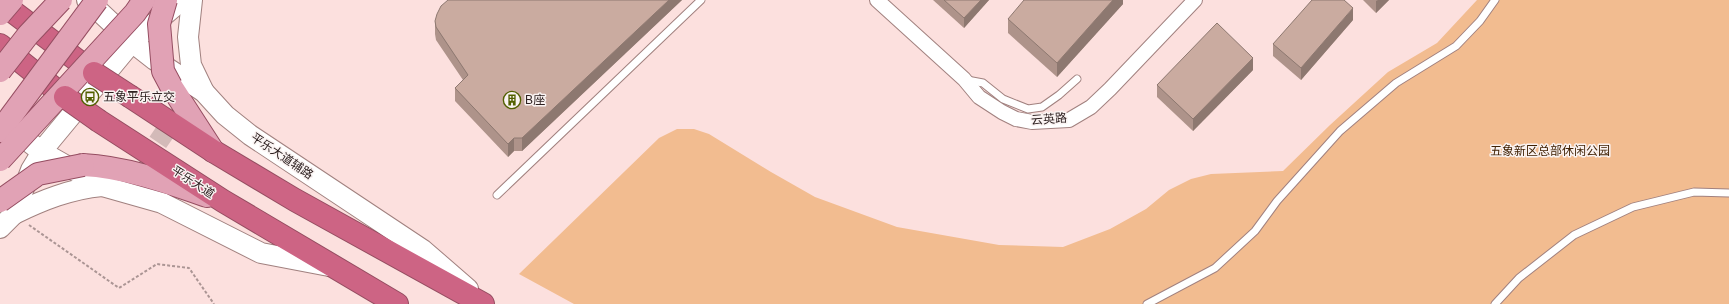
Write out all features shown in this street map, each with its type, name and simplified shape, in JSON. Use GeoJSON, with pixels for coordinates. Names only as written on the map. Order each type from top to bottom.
{"type":"FeatureCollection","features":[{"type":"Feature","properties":{"kind":"highway"},"geometry":{"type":"LineString","coordinates":[[0,2],[94,73],[213,151],[295,200],[484,304]]}},
{"type":"Feature","properties":{"kind":"highway","name":"平乐大道"},"geometry":{"type":"LineString","coordinates":[[0,45],[65,97],[99,121],[223,201],[396,304]]}},
{"type":"Feature","properties":{"kind":"main road"},"geometry":{"type":"LineString","coordinates":[[0,14],[12,0]]}},
{"type":"Feature","properties":{"kind":"main road"},"geometry":{"type":"LineString","coordinates":[[0,71],[28,35],[61,0]]}},
{"type":"Feature","properties":{"kind":"main road"},"geometry":{"type":"LineString","coordinates":[[0,131],[97,0]]}},
{"type":"Feature","properties":{"kind":"main road"},"geometry":{"type":"LineString","coordinates":[[0,160],[135,12],[144,0]]}},
{"type":"Feature","properties":{"kind":"main road"},"geometry":{"type":"LineString","coordinates":[[166,0],[159,24],[164,71],[171,86],[213,151]]}},
{"type":"Feature","properties":{"kind":"main road"},"geometry":{"type":"LineString","coordinates":[[7,208],[38,174],[83,165],[105,166],[158,179],[223,201]]}},
{"type":"Feature","properties":{"kind":"street","name":"平乐大道辅路"},"geometry":{"type":"LineString","coordinates":[[87,0],[132,42],[250,135],[423,250],[484,304]]}},
{"type":"Feature","properties":{"kind":"street"},"geometry":{"type":"LineString","coordinates":[[0,228],[7,208],[42,152],[132,42],[182,0]]}},
{"type":"Feature","properties":{"kind":"street"},"geometry":{"type":"LineString","coordinates":[[192,0],[188,37],[191,66],[202,97]]}},
{"type":"Feature","properties":{"kind":"street","name":"云英路"},"geometry":{"type":"LineString","coordinates":[[877,0],[964,79],[979,97],[1016,119],[1032,122],[1069,120],[1091,107],[1195,0]]}},
{"type":"Feature","properties":{"kind":"street"},"geometry":{"type":"LineString","coordinates":[[0,120],[42,152],[102,186]]}},
{"type":"Feature","properties":{"kind":"street"},"geometry":{"type":"LineString","coordinates":[[7,208],[82,188],[102,186],[144,191],[162,203],[261,252],[334,267]]}},
{"type":"Feature","properties":{"kind":"lane"},"geometry":{"type":"LineString","coordinates":[[497,195],[702,0]]}},
{"type":"Feature","properties":{"kind":"lane"},"geometry":{"type":"LineString","coordinates":[[1147,304],[1215,268],[1255,231],[1277,201],[1340,131],[1396,83],[1456,46],[1480,21],[1495,0]]}},
{"type":"Feature","properties":{"kind":"lane"},"geometry":{"type":"LineString","coordinates":[[964,79],[983,83],[1003,99],[1028,109],[1042,107],[1059,95],[1077,79]]}},
{"type":"Feature","properties":{"kind":"lane"},"geometry":{"type":"LineString","coordinates":[[1495,304],[1519,278],[1574,235],[1633,207],[1694,192],[1729,193]]}},
{"type":"Feature","properties":{"kind":"path"},"geometry":{"type":"LineString","coordinates":[[7,208],[119,288],[157,264],[188,268],[214,304]]}},
{"type":"Feature","properties":{"kind":"green space","name":"五象新区总部休闲公园"},"geometry":{"type":"Polygon","coordinates":[[[1477,0],[1729,0],[1729,304],[574,304],[519,274],[659,138],[677,129],[694,129],[709,134],[815,197],[897,227],[999,245],[1063,247],[1110,229],[1146,209],[1169,190],[1191,179],[1211,174],[1283,171],[1330,125],[1388,72],[1437,43],[1477,0]]]}},
{"type":"Feature","properties":{"kind":"building"},"geometry":{"type":"Polygon","coordinates":[[[448,0],[669,0],[522,138],[514,138],[508,144],[455,88],[468,75],[436,27],[435,21],[441,6],[448,0]]]}},
{"type":"Feature","properties":{"kind":"building"},"geometry":{"type":"Polygon","coordinates":[[[944,0],[981,0],[964,18],[944,0]]]}},
{"type":"Feature","properties":{"kind":"building"},"geometry":{"type":"Polygon","coordinates":[[[1024,0],[1113,0],[1057,63],[1008,19],[1024,0]]]}},
{"type":"Feature","properties":{"kind":"building"},"geometry":{"type":"Polygon","coordinates":[[[1312,0],[1344,0],[1353,8],[1301,68],[1273,44],[1312,0]]]}},
{"type":"Feature","properties":{"kind":"building"},"geometry":{"type":"Polygon","coordinates":[[[1217,23],[1253,58],[1193,119],[1157,85],[1217,23]]]}},
{"type":"Feature","properties":{"kind":"tunnel"},"geometry":{"type":"LineString","coordinates":[[147,170],[152,151],[167,129],[182,113]]}},
{"type":"Feature","properties":{"kind":"place","name":"五象平乐立交"},"geometry":{"type":"Point","coordinates":[90,97]}},
{"type":"Feature","properties":{"kind":"place","name":"B座"},"geometry":{"type":"Point","coordinates":[512,100]}}]}
